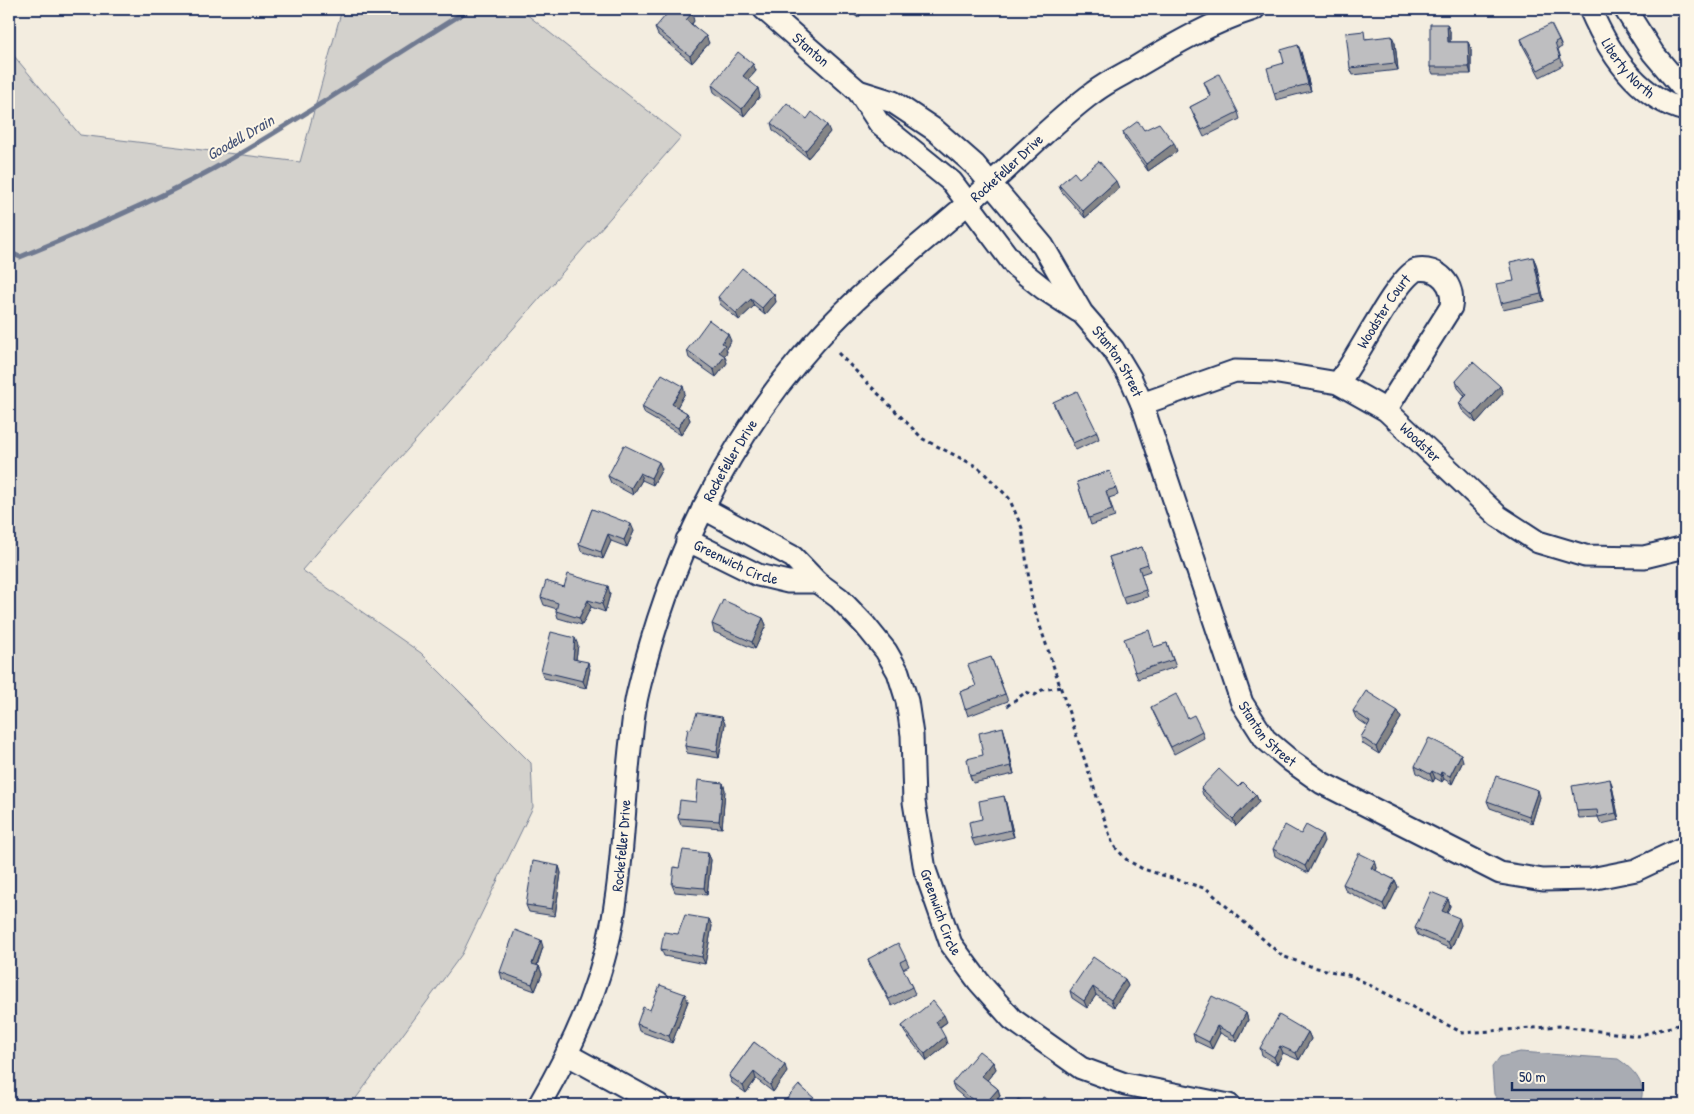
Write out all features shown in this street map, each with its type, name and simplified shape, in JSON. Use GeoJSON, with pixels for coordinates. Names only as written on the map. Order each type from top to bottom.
{"type":"FeatureCollection","features":[{"type":"Feature","properties":{"kind":"street","name":"Stanton"},"geometry":{"type":"LineString","coordinates":[[764,9],[858,91]]}},
{"type":"Feature","properties":{"kind":"street","name":"Rockefeller Drive"},"geometry":{"type":"LineString","coordinates":[[539,1105],[568,1055],[591,1000],[610,936],[617,895],[626,780],[637,694],[669,587],[687,540],[730,458],[771,396],[815,341],[865,293],[991,183],[1038,138],[1096,90],[1232,12],[1254,9]]}},
{"type":"Feature","properties":{"kind":"street","name":"Liberty North"},"geometry":{"type":"LineString","coordinates":[[1590,9],[1612,53],[1637,83],[1670,106],[1685,110]]}},
{"type":"Feature","properties":{"kind":"street"},"geometry":{"type":"LineString","coordinates":[[1625,9],[1653,53],[1685,91]]}},
{"type":"Feature","properties":{"kind":"street","name":"Stanton Street"},"geometry":{"type":"LineString","coordinates":[[858,91],[893,102],[935,130],[975,165],[1043,246],[1082,314],[1113,349],[1131,379],[1142,404],[1242,703],[1265,740],[1322,783],[1500,873],[1543,880],[1591,879],[1636,870],[1685,847]]}},
{"type":"Feature","properties":{"kind":"street","name":"Stanton Street"},"geometry":{"type":"LineString","coordinates":[[858,91],[879,123],[952,182],[1015,266],[1044,289],[1082,314]]}},
{"type":"Feature","properties":{"kind":"street","name":"Woodster Court"},"geometry":{"type":"LineString","coordinates":[[1338,383],[1352,366],[1403,281],[1416,270],[1433,271],[1441,276],[1452,290],[1451,306],[1386,410]]}},
{"type":"Feature","properties":{"kind":"street","name":"Woodster"},"geometry":{"type":"LineString","coordinates":[[1142,404],[1234,371],[1272,372],[1338,383],[1386,410],[1498,516],[1538,542],[1585,556],[1644,557],[1685,547]]}},
{"type":"Feature","properties":{"kind":"street","name":"Greenwich Circle"},"geometry":{"type":"LineString","coordinates":[[703,508],[793,557],[816,582],[839,598],[865,625],[886,651],[898,672],[907,700],[912,735],[914,802],[925,870],[951,944],[979,982],[1012,1019],[1081,1068],[1125,1084],[1229,1105]]}},
{"type":"Feature","properties":{"kind":"street","name":"Greenwich Circle"},"geometry":{"type":"LineString","coordinates":[[687,540],[758,574],[788,582],[816,582]]}},
{"type":"Feature","properties":{"kind":"street"},"geometry":{"type":"LineString","coordinates":[[568,1055],[659,1105]]}},
{"type":"Feature","properties":{"kind":"path"},"geometry":{"type":"LineString","coordinates":[[838,353],[923,439],[978,466],[1009,498],[1022,528],[1032,602],[1113,845],[1127,860],[1143,868],[1207,889],[1282,956],[1313,967],[1352,976],[1463,1033],[1561,1026],[1637,1036],[1685,1023]]}},
{"type":"Feature","properties":{"kind":"path"},"geometry":{"type":"LineString","coordinates":[[1007,706],[1026,692],[1035,696],[1042,690],[1061,687]]}},
{"type":"Feature","properties":{"kind":"shaded area"},"geometry":{"type":"Polygon","coordinates":[[[342,9],[520,9],[681,137],[302,570],[421,653],[531,763],[533,807],[462,954],[351,1105],[9,1105],[9,50],[80,135],[300,162],[342,9]]]}},
{"type":"Feature","properties":{"kind":"shaded area"},"geometry":{"type":"Polygon","coordinates":[[[1520,1052],[1618,1059],[1638,1079],[1641,1085],[1642,1098],[1639,1105],[1500,1105],[1494,1094],[1492,1067],[1500,1057],[1520,1052]]]}},
{"type":"Feature","properties":{"kind":"building"},"geometry":{"type":"Polygon","coordinates":[[[671,9],[686,9],[692,13],[686,20],[706,36],[690,56],[655,28],[671,9]]]}},
{"type":"Feature","properties":{"kind":"building"},"geometry":{"type":"Polygon","coordinates":[[[1430,24],[1447,24],[1448,42],[1468,42],[1469,67],[1430,67],[1430,24]]]}},
{"type":"Feature","properties":{"kind":"building"},"geometry":{"type":"Polygon","coordinates":[[[1551,24],[1559,40],[1555,42],[1560,58],[1538,70],[1521,39],[1551,24]]]}},
{"type":"Feature","properties":{"kind":"building"},"geometry":{"type":"Polygon","coordinates":[[[1364,31],[1365,39],[1392,36],[1395,63],[1350,68],[1346,33],[1364,31]]]}},
{"type":"Feature","properties":{"kind":"building"},"geometry":{"type":"Polygon","coordinates":[[[1298,45],[1308,84],[1274,93],[1267,68],[1284,63],[1281,50],[1298,45]]]}},
{"type":"Feature","properties":{"kind":"building"},"geometry":{"type":"Polygon","coordinates":[[[738,52],[753,64],[743,76],[758,88],[742,109],[712,85],[738,52]]]}},
{"type":"Feature","properties":{"kind":"building"},"geometry":{"type":"Polygon","coordinates":[[[1219,74],[1238,112],[1202,130],[1190,107],[1211,96],[1204,82],[1219,74]]]}},
{"type":"Feature","properties":{"kind":"building"},"geometry":{"type":"Polygon","coordinates":[[[787,103],[807,119],[812,112],[827,125],[805,151],[771,123],[787,103]]]}},
{"type":"Feature","properties":{"kind":"building"},"geometry":{"type":"Polygon","coordinates":[[[1138,121],[1144,130],[1159,123],[1174,143],[1146,164],[1123,132],[1138,121]]]}},
{"type":"Feature","properties":{"kind":"building"},"geometry":{"type":"Polygon","coordinates":[[[1099,161],[1116,181],[1083,211],[1059,185],[1074,172],[1079,178],[1099,161]]]}},
{"type":"Feature","properties":{"kind":"building"},"geometry":{"type":"Polygon","coordinates":[[[1533,257],[1541,294],[1501,303],[1496,284],[1514,281],[1510,262],[1533,257]]]}},
{"type":"Feature","properties":{"kind":"building"},"geometry":{"type":"Polygon","coordinates":[[[742,268],[774,294],[762,308],[751,299],[736,313],[718,297],[742,268]]]}},
{"type":"Feature","properties":{"kind":"building"},"geometry":{"type":"Polygon","coordinates":[[[709,320],[728,334],[722,343],[725,345],[719,352],[725,356],[714,370],[687,350],[709,320]]]}},
{"type":"Feature","properties":{"kind":"building"},"geometry":{"type":"Polygon","coordinates":[[[1473,362],[1500,386],[1473,416],[1459,403],[1467,395],[1456,381],[1473,362]]]}},
{"type":"Feature","properties":{"kind":"building"},"geometry":{"type":"Polygon","coordinates":[[[662,374],[683,386],[672,404],[687,413],[678,428],[642,407],[662,374]]]}},
{"type":"Feature","properties":{"kind":"building"},"geometry":{"type":"Polygon","coordinates":[[[1077,391],[1097,432],[1073,443],[1053,402],[1077,391]]]}},
{"type":"Feature","properties":{"kind":"building"},"geometry":{"type":"Polygon","coordinates":[[[624,445],[659,462],[651,478],[640,473],[631,488],[608,476],[624,445]]]}},
{"type":"Feature","properties":{"kind":"building"},"geometry":{"type":"Polygon","coordinates":[[[1110,471],[1116,488],[1106,491],[1112,510],[1089,518],[1077,482],[1110,471]]]}},
{"type":"Feature","properties":{"kind":"building"},"geometry":{"type":"Polygon","coordinates":[[[592,509],[631,524],[624,540],[608,534],[601,552],[579,544],[592,509]]]}},
{"type":"Feature","properties":{"kind":"building"},"geometry":{"type":"Polygon","coordinates":[[[1142,547],[1148,564],[1139,567],[1146,590],[1122,597],[1109,557],[1142,547]]]}},
{"type":"Feature","properties":{"kind":"building"},"geometry":{"type":"Polygon","coordinates":[[[568,574],[608,586],[602,604],[588,600],[579,618],[556,611],[558,603],[541,597],[546,581],[564,587],[568,574]]]}},
{"type":"Feature","properties":{"kind":"building"},"geometry":{"type":"Polygon","coordinates":[[[723,600],[763,618],[752,642],[712,624],[723,600]]]}},
{"type":"Feature","properties":{"kind":"building"},"geometry":{"type":"Polygon","coordinates":[[[1149,630],[1154,647],[1167,643],[1173,660],[1135,672],[1124,639],[1149,630]]]}},
{"type":"Feature","properties":{"kind":"building"},"geometry":{"type":"Polygon","coordinates":[[[551,632],[575,638],[573,659],[588,662],[583,681],[541,671],[551,632]]]}},
{"type":"Feature","properties":{"kind":"building"},"geometry":{"type":"Polygon","coordinates":[[[991,657],[1005,694],[965,709],[960,692],[976,686],[968,665],[991,657]]]}},
{"type":"Feature","properties":{"kind":"building"},"geometry":{"type":"Polygon","coordinates":[[[1366,691],[1398,711],[1376,747],[1361,737],[1370,722],[1353,711],[1366,691]]]}},
{"type":"Feature","properties":{"kind":"building"},"geometry":{"type":"Polygon","coordinates":[[[1176,694],[1188,718],[1194,715],[1202,731],[1171,747],[1151,707],[1176,694]]]}},
{"type":"Feature","properties":{"kind":"building"},"geometry":{"type":"Polygon","coordinates":[[[697,713],[722,717],[717,751],[685,746],[688,728],[691,729],[697,713]]]}},
{"type":"Feature","properties":{"kind":"building"},"geometry":{"type":"Polygon","coordinates":[[[1003,727],[1011,766],[970,776],[967,759],[983,755],[979,733],[1003,727]]]}},
{"type":"Feature","properties":{"kind":"building"},"geometry":{"type":"Polygon","coordinates":[[[1429,738],[1461,754],[1450,776],[1441,772],[1440,775],[1432,771],[1430,774],[1415,766],[1429,738]]]}},
{"type":"Feature","properties":{"kind":"building"},"geometry":{"type":"Polygon","coordinates":[[[1219,769],[1238,787],[1243,782],[1256,795],[1233,819],[1201,788],[1219,769]]]}},
{"type":"Feature","properties":{"kind":"building"},"geometry":{"type":"Polygon","coordinates":[[[1496,776],[1538,790],[1529,816],[1487,801],[1496,776]]]}},
{"type":"Feature","properties":{"kind":"building"},"geometry":{"type":"Polygon","coordinates":[[[1610,779],[1616,813],[1598,817],[1597,810],[1577,811],[1572,786],[1610,779]]]}},
{"type":"Feature","properties":{"kind":"building"},"geometry":{"type":"Polygon","coordinates":[[[698,780],[723,783],[719,821],[678,818],[680,800],[696,802],[698,780]]]}},
{"type":"Feature","properties":{"kind":"building"},"geometry":{"type":"Polygon","coordinates":[[[1004,796],[1011,830],[972,839],[969,822],[982,819],[979,801],[1004,796]]]}},
{"type":"Feature","properties":{"kind":"building"},"geometry":{"type":"Polygon","coordinates":[[[1285,825],[1301,834],[1306,825],[1322,834],[1305,866],[1273,849],[1285,825]]]}},
{"type":"Feature","properties":{"kind":"building"},"geometry":{"type":"Polygon","coordinates":[[[683,850],[708,853],[704,888],[672,885],[674,867],[679,868],[683,850]]]}},
{"type":"Feature","properties":{"kind":"building"},"geometry":{"type":"Polygon","coordinates":[[[1359,853],[1375,861],[1371,868],[1395,880],[1383,904],[1343,884],[1359,853]]]}},
{"type":"Feature","properties":{"kind":"building"},"geometry":{"type":"Polygon","coordinates":[[[533,861],[559,866],[552,909],[526,905],[533,861]]]}},
{"type":"Feature","properties":{"kind":"building"},"geometry":{"type":"Polygon","coordinates":[[[1431,892],[1448,899],[1442,911],[1459,918],[1448,942],[1415,928],[1431,892]]]}},
{"type":"Feature","properties":{"kind":"building"},"geometry":{"type":"Polygon","coordinates":[[[685,915],[709,919],[702,957],[661,949],[664,932],[678,934],[685,915]]]}},
{"type":"Feature","properties":{"kind":"building"},"geometry":{"type":"Polygon","coordinates":[[[515,930],[541,940],[532,964],[539,966],[532,984],[500,972],[515,930]]]}},
{"type":"Feature","properties":{"kind":"building"},"geometry":{"type":"Polygon","coordinates":[[[898,943],[906,959],[900,962],[912,987],[889,999],[868,959],[898,943]]]}},
{"type":"Feature","properties":{"kind":"building"},"geometry":{"type":"Polygon","coordinates":[[[1093,957],[1125,979],[1111,1000],[1093,987],[1084,1001],[1070,991],[1093,957]]]}},
{"type":"Feature","properties":{"kind":"building"},"geometry":{"type":"Polygon","coordinates":[[[660,985],[685,994],[669,1036],[637,1024],[643,1007],[650,1010],[660,985]]]}},
{"type":"Feature","properties":{"kind":"building"},"geometry":{"type":"Polygon","coordinates":[[[1212,996],[1246,1013],[1234,1035],[1217,1026],[1209,1042],[1193,1034],[1212,996]]]}},
{"type":"Feature","properties":{"kind":"building"},"geometry":{"type":"Polygon","coordinates":[[[933,1001],[944,1015],[936,1021],[945,1037],[925,1054],[902,1026],[933,1001]]]}},
{"type":"Feature","properties":{"kind":"building"},"geometry":{"type":"Polygon","coordinates":[[[1279,1015],[1308,1032],[1296,1053],[1280,1046],[1274,1057],[1260,1048],[1279,1015]]]}},
{"type":"Feature","properties":{"kind":"building"},"geometry":{"type":"Polygon","coordinates":[[[754,1042],[785,1065],[770,1085],[754,1072],[743,1086],[729,1076],[754,1042]]]}},
{"type":"Feature","properties":{"kind":"building"},"geometry":{"type":"Polygon","coordinates":[[[979,1051],[993,1062],[982,1076],[998,1089],[984,1105],[979,1105],[952,1083],[979,1051]]]}},
{"type":"Feature","properties":{"kind":"building"},"geometry":{"type":"Polygon","coordinates":[[[799,1085],[822,1105],[785,1105],[783,1103],[799,1085]]]}},
{"type":"Feature","properties":{"kind":"building"},"geometry":{"type":"Polygon","coordinates":[[[1043,1097],[1058,1105],[1039,1105],[1043,1097]]]}},
{"type":"Feature","properties":{"kind":"building"},"geometry":{"type":"Polygon","coordinates":[[[1018,1099],[1030,1105],[1015,1105],[1018,1099]]]}},
{"type":"Feature","properties":{"kind":"waterway","name":"Goodell Drain"},"geometry":{"type":"LineString","coordinates":[[9,252],[20,257],[118,216],[213,169],[278,131],[470,9]]}}]}
